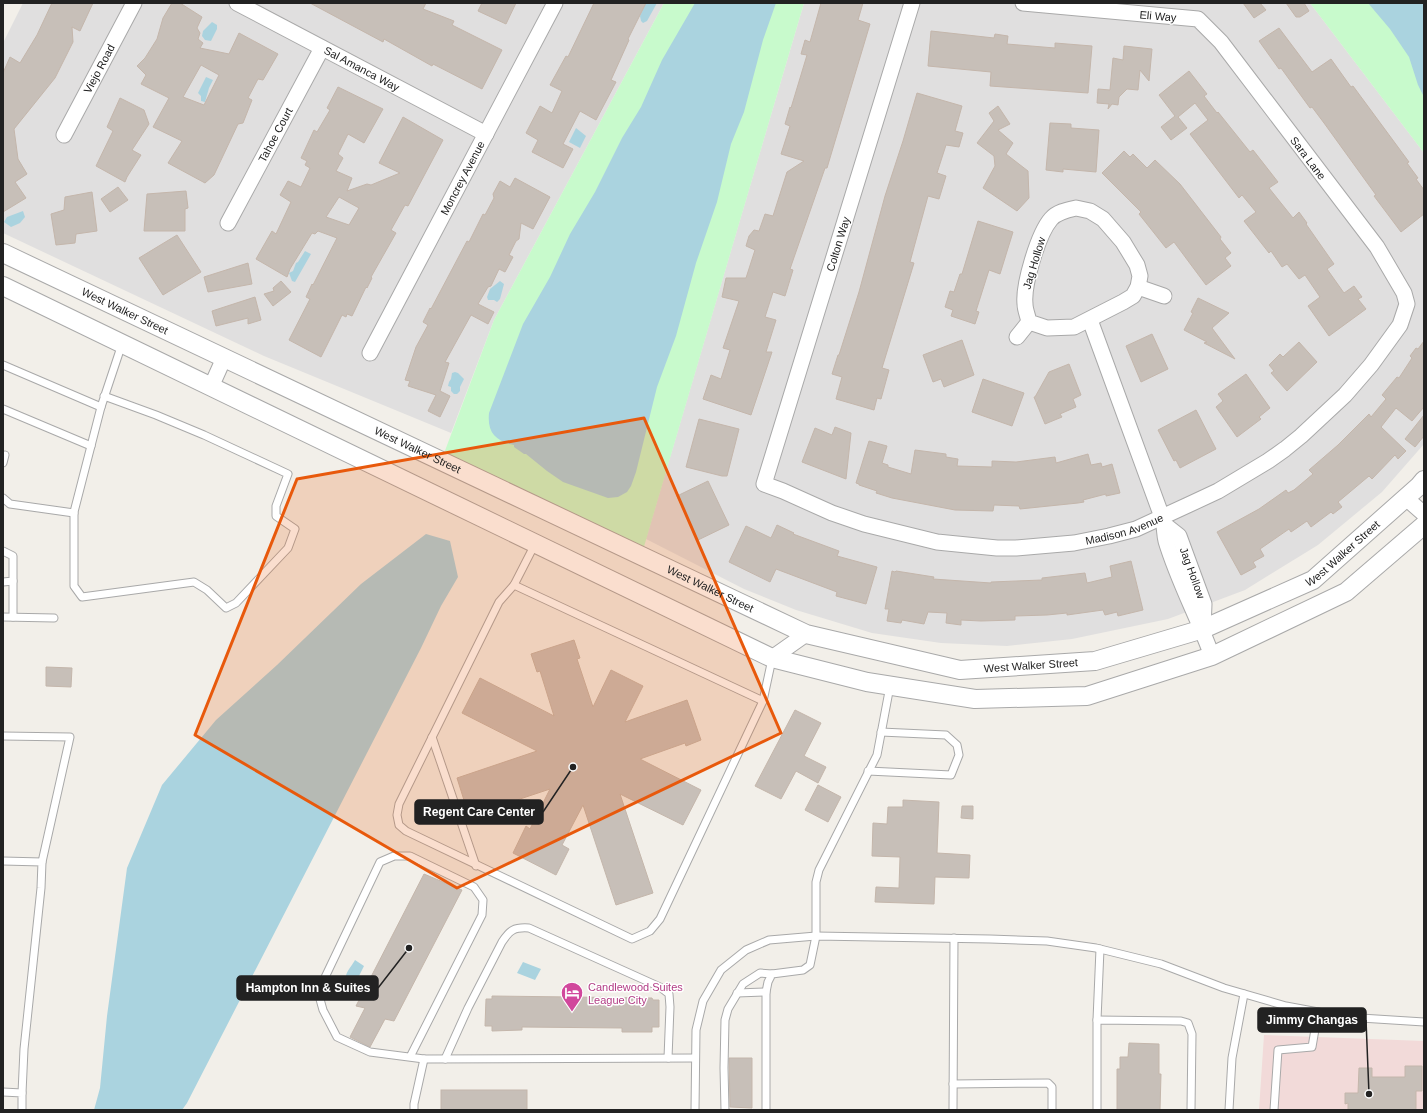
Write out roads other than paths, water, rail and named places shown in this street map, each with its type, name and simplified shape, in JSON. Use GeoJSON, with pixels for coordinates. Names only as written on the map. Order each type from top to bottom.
{"type":"FeatureCollection","features":[{"type":"Feature","properties":{"kind":"street","name":"Viejo Road"},"geometry":{"type":"LineString","coordinates":[[64,135],[134,3]]}},
{"type":"Feature","properties":{"kind":"street","name":"Sal Amanca Way"},"geometry":{"type":"LineString","coordinates":[[237,3],[486,134]]}},
{"type":"Feature","properties":{"kind":"street","name":"Moncrey Avenue"},"geometry":{"type":"LineString","coordinates":[[370,353],[556,3]]}},
{"type":"Feature","properties":{"kind":"street","name":"Colton Way"},"geometry":{"type":"LineString","coordinates":[[764,484],[912,3]]}},
{"type":"Feature","properties":{"kind":"street","name":"Eli Way"},"geometry":{"type":"LineString","coordinates":[[1023,3],[1198,19]]}},
{"type":"Feature","properties":{"kind":"street","name":"Sara Lane"},"geometry":{"type":"LineString","coordinates":[[1198,19],[1221,42],[1370,238],[1398,281],[1408,304]]}},
{"type":"Feature","properties":{"kind":"street","name":"Tahoe Court"},"geometry":{"type":"LineString","coordinates":[[228,223],[322,48]]}},
{"type":"Feature","properties":{"kind":"street","name":"Jag Hollow"},"geometry":{"type":"LineString","coordinates":[[1029,322],[1025,305],[1025,291],[1028,276],[1044,230],[1051,218],[1062,211],[1076,208],[1090,211],[1103,219],[1123,242],[1137,265],[1140,276],[1138,287]]}},
{"type":"Feature","properties":{"kind":"street","name":"West Walker Street"},"geometry":{"type":"LineString","coordinates":[[3,253],[806,634],[960,670],[1095,661],[1203,629],[1313,580],[1406,498],[1424,480]]}},
{"type":"Feature","properties":{"kind":"street"},"geometry":{"type":"LineString","coordinates":[[3,286],[772,658],[866,682],[975,700],[1087,696],[1212,656],[1346,592],[1424,525]]}},
{"type":"Feature","properties":{"kind":"street"},"geometry":{"type":"LineString","coordinates":[[1017,337],[1029,322],[1047,328],[1074,327],[1090,320],[1133,296],[1138,287],[1164,296]]}},
{"type":"Feature","properties":{"kind":"street","name":"Madison Avenue"},"geometry":{"type":"LineString","coordinates":[[764,484],[832,513],[864,524],[937,542],[996,548],[1036,547],[1092,540],[1136,529],[1163,521],[1268,461],[1301,436],[1345,396],[1363,376],[1400,325],[1408,304]]}},
{"type":"Feature","properties":{"kind":"street","name":"Jag Hollow"},"geometry":{"type":"LineString","coordinates":[[1090,320],[1163,521],[1165,540],[1192,608],[1203,629],[1212,656]]}},
{"type":"Feature","properties":{"kind":"street"},"geometry":{"type":"LineString","coordinates":[[211,387],[224,358]]}},
{"type":"Feature","properties":{"kind":"street"},"geometry":{"type":"LineString","coordinates":[[1406,498],[1424,514]]}},
{"type":"Feature","properties":{"kind":"street"},"geometry":{"type":"LineString","coordinates":[[772,658],[806,634]]}},
{"type":"Feature","properties":{"kind":"lane"},"geometry":{"type":"LineString","coordinates":[[104,396],[156,414],[288,474],[276,506],[276,516],[295,529],[288,548],[236,603],[226,608],[207,590],[194,582],[82,597],[74,586],[74,513],[104,396],[122,344]]}},
{"type":"Feature","properties":{"kind":"lane"},"geometry":{"type":"LineString","coordinates":[[3,365],[101,407]]}},
{"type":"Feature","properties":{"kind":"lane"},"geometry":{"type":"LineString","coordinates":[[3,409],[91,446]]}},
{"type":"Feature","properties":{"kind":"lane"},"geometry":{"type":"LineString","coordinates":[[3,498],[10,504],[74,513]]}},
{"type":"Feature","properties":{"kind":"lane"},"geometry":{"type":"LineString","coordinates":[[535,544],[514,586],[499,602],[399,804],[397,814],[399,825],[406,831],[476,866],[632,939],[650,932],[660,919],[763,701],[772,658]]}},
{"type":"Feature","properties":{"kind":"lane"},"geometry":{"type":"LineString","coordinates":[[3,550],[13,556],[13,617]]}},
{"type":"Feature","properties":{"kind":"lane"},"geometry":{"type":"LineString","coordinates":[[3,582],[13,581]]}},
{"type":"Feature","properties":{"kind":"lane"},"geometry":{"type":"LineString","coordinates":[[514,586],[763,701]]}},
{"type":"Feature","properties":{"kind":"lane"},"geometry":{"type":"LineString","coordinates":[[3,617],[54,618]]}},
{"type":"Feature","properties":{"kind":"lane"},"geometry":{"type":"LineString","coordinates":[[725,1110],[725,1020],[728,1009],[743,984],[760,973],[772,974],[803,970],[810,965],[816,936],[816,882],[819,870],[877,755],[890,686]]}},
{"type":"Feature","properties":{"kind":"lane"},"geometry":{"type":"LineString","coordinates":[[868,771],[951,775],[959,755],[957,745],[946,735],[881,732]]}},
{"type":"Feature","properties":{"kind":"lane"},"geometry":{"type":"LineString","coordinates":[[3,736],[70,736],[42,862],[41,888],[24,1049],[22,1110]]}},
{"type":"Feature","properties":{"kind":"lane"},"geometry":{"type":"LineString","coordinates":[[432,737],[476,866]]}},
{"type":"Feature","properties":{"kind":"lane"},"geometry":{"type":"LineString","coordinates":[[410,1057],[482,915],[483,900],[474,887],[410,856],[394,856],[380,862],[318,992],[323,1010],[337,1037],[370,1052],[424,1059],[695,1058]]}},
{"type":"Feature","properties":{"kind":"lane"},"geometry":{"type":"LineString","coordinates":[[3,861],[42,862]]}},
{"type":"Feature","properties":{"kind":"lane"},"geometry":{"type":"LineString","coordinates":[[445,1059],[468,1008],[502,942],[508,932],[518,927],[529,928],[660,987],[669,994],[670,1007],[668,1058]]}},
{"type":"Feature","properties":{"kind":"lane"},"geometry":{"type":"LineString","coordinates":[[695,1110],[696,1030],[703,1000],[721,970],[746,950],[769,940],[816,936],[1047,941],[1100,949],[1161,964],[1224,988],[1286,1006],[1345,1017],[1424,1022]]}},
{"type":"Feature","properties":{"kind":"lane"},"geometry":{"type":"LineString","coordinates":[[953,1110],[954,938]]}},
{"type":"Feature","properties":{"kind":"lane"},"geometry":{"type":"LineString","coordinates":[[1097,1110],[1097,1020],[1100,949]]}},
{"type":"Feature","properties":{"kind":"lane"},"geometry":{"type":"LineString","coordinates":[[766,1110],[766,992],[768,982],[772,974]]}},
{"type":"Feature","properties":{"kind":"lane"},"geometry":{"type":"LineString","coordinates":[[737,993],[766,992]]}},
{"type":"Feature","properties":{"kind":"lane"},"geometry":{"type":"LineString","coordinates":[[1229,1110],[1232,1058],[1244,994]]}},
{"type":"Feature","properties":{"kind":"lane"},"geometry":{"type":"LineString","coordinates":[[1274,1110],[1278,1050],[1312,1047],[1318,1012]]}},
{"type":"Feature","properties":{"kind":"lane"},"geometry":{"type":"LineString","coordinates":[[1097,1020],[1181,1021],[1188,1023],[1192,1034],[1191,1110]]}},
{"type":"Feature","properties":{"kind":"lane"},"geometry":{"type":"LineString","coordinates":[[414,1110],[424,1059]]}},
{"type":"Feature","properties":{"kind":"lane"},"geometry":{"type":"LineString","coordinates":[[953,1084],[1048,1082],[1052,1087],[1052,1110]]}},
{"type":"Feature","properties":{"kind":"lane"},"geometry":{"type":"LineString","coordinates":[[3,1092],[22,1092]]}},
{"type":"Feature","properties":{"kind":"water"},"geometry":{"type":"Polygon","coordinates":[[[646,3],[657,3],[647,21],[643,23],[640,16],[646,3]]]}},
{"type":"Feature","properties":{"kind":"water"},"geometry":{"type":"Polygon","coordinates":[[[695,3],[776,3],[763,40],[744,112],[731,144],[717,202],[696,263],[676,336],[657,387],[636,472],[627,492],[618,497],[608,498],[563,482],[526,454],[514,447],[514,445],[502,441],[491,431],[489,413],[523,324],[550,277],[570,234],[595,192],[622,138],[641,107],[662,60],[695,3]]]}},
{"type":"Feature","properties":{"kind":"water"},"geometry":{"type":"Polygon","coordinates":[[[1368,3],[1424,3],[1424,97],[1418,85],[1409,57],[1390,29],[1368,3]]]}},
{"type":"Feature","properties":{"kind":"water"},"geometry":{"type":"Polygon","coordinates":[[[212,22],[217,25],[217,29],[211,41],[205,40],[202,36],[203,31],[212,22]]]}},
{"type":"Feature","properties":{"kind":"water"},"geometry":{"type":"Polygon","coordinates":[[[206,77],[213,80],[205,102],[201,101],[201,96],[198,93],[206,77]]]}},
{"type":"Feature","properties":{"kind":"water"},"geometry":{"type":"Polygon","coordinates":[[[576,128],[586,136],[580,148],[569,142],[576,128]]]}},
{"type":"Feature","properties":{"kind":"water"},"geometry":{"type":"Polygon","coordinates":[[[23,211],[25,217],[20,223],[11,227],[4,222],[7,217],[23,211]]]}},
{"type":"Feature","properties":{"kind":"water"},"geometry":{"type":"Polygon","coordinates":[[[305,251],[311,254],[295,282],[292,281],[289,273],[293,271],[296,263],[305,251]]]}},
{"type":"Feature","properties":{"kind":"water"},"geometry":{"type":"Polygon","coordinates":[[[500,281],[504,284],[500,299],[497,302],[494,300],[488,300],[487,297],[490,289],[500,281]]]}},
{"type":"Feature","properties":{"kind":"water"},"geometry":{"type":"Polygon","coordinates":[[[455,372],[464,379],[460,387],[460,391],[457,394],[454,394],[451,391],[451,387],[448,386],[452,373],[455,372]]]}},
{"type":"Feature","properties":{"kind":"water"},"geometry":{"type":"Polygon","coordinates":[[[426,534],[450,541],[458,577],[441,606],[421,648],[187,1103],[182,1110],[94,1110],[100,1088],[107,1016],[127,868],[162,785],[216,720],[277,665],[361,584],[426,534]]]}},
{"type":"Feature","properties":{"kind":"water"},"geometry":{"type":"Polygon","coordinates":[[[355,960],[364,966],[355,984],[349,985],[346,976],[355,960]]]}},
{"type":"Feature","properties":{"kind":"water"},"geometry":{"type":"Polygon","coordinates":[[[523,962],[541,969],[535,980],[517,973],[523,962]]]}},
{"type":"Feature","properties":{"kind":"place","name":"Regent Care Center"},"geometry":{"type":"Point","coordinates":[573,767]}},
{"type":"Feature","properties":{"kind":"place","name":"Hampton Inn & Suites"},"geometry":{"type":"Point","coordinates":[409,948]}},
{"type":"Feature","properties":{"kind":"place","name":"Candlewood Suites League City"},"geometry":{"type":"Point","coordinates":[572,1012]}},
{"type":"Feature","properties":{"kind":"place","name":"Jimmy Changas"},"geometry":{"type":"Point","coordinates":[1369,1094]}}]}
